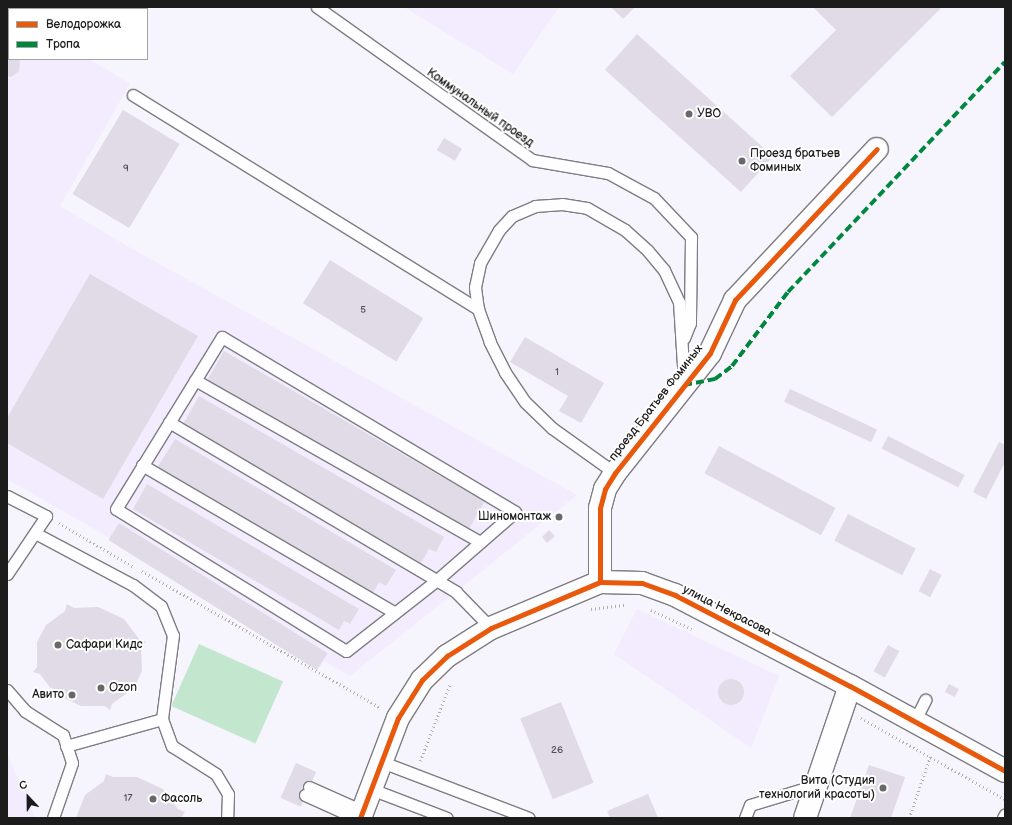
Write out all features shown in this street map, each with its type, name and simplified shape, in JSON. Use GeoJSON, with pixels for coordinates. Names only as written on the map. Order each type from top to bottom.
{"type":"FeatureCollection","features":[{"type":"Feature","properties":{"kind":"street","name":"проезд Братьев Фоминых"},"geometry":{"type":"LineString","coordinates":[[600,582],[600,508],[605,489],[615,473],[710,353],[735,300],[876,149]]}},
{"type":"Feature","properties":{"kind":"street","name":"улица Некрасова"},"geometry":{"type":"LineString","coordinates":[[360,816],[398,718],[422,680],[447,656],[491,628],[600,582],[642,583],[675,595],[850,686],[1005,771]]}},
{"type":"Feature","properties":{"kind":"street"},"geometry":{"type":"LineString","coordinates":[[805,818],[850,686]]}},
{"type":"Feature","properties":{"kind":"lane","name":"Коммунальный проезд"},"geometry":{"type":"LineString","coordinates":[[317,7],[532,160],[608,173],[654,198],[690,237],[690,323],[683,340]]}},
{"type":"Feature","properties":{"kind":"lane"},"geometry":{"type":"LineString","coordinates":[[133,95],[478,309]]}},
{"type":"Feature","properties":{"kind":"lane"},"geometry":{"type":"LineString","coordinates":[[615,473],[552,428],[525,402],[505,372],[478,309],[475,287],[480,263],[499,230],[512,216],[529,208],[562,204],[587,208],[625,230],[648,251],[664,270],[679,302],[683,340],[684,385]]}},
{"type":"Feature","properties":{"kind":"lane"},"geometry":{"type":"LineString","coordinates":[[222,337],[515,512],[437,580],[346,651],[116,509],[169,422],[222,337]]}},
{"type":"Feature","properties":{"kind":"lane"},"geometry":{"type":"LineString","coordinates":[[195,380],[480,542]]}},
{"type":"Feature","properties":{"kind":"lane"},"geometry":{"type":"LineString","coordinates":[[169,422],[456,592],[491,628]]}},
{"type":"Feature","properties":{"kind":"lane"},"geometry":{"type":"LineString","coordinates":[[142,465],[395,613]]}},
{"type":"Feature","properties":{"kind":"lane"},"geometry":{"type":"LineString","coordinates":[[7,496],[46,516],[7,574]]}},
{"type":"Feature","properties":{"kind":"lane"},"geometry":{"type":"LineString","coordinates":[[34,533],[133,585],[161,606],[173,635],[162,719],[172,746],[216,774],[228,794],[228,818]]}},
{"type":"Feature","properties":{"kind":"lane"},"geometry":{"type":"LineString","coordinates":[[7,690],[25,711],[62,735],[72,763],[54,818]]}},
{"type":"Feature","properties":{"kind":"lane"},"geometry":{"type":"LineString","coordinates":[[914,722],[925,700]]}},
{"type":"Feature","properties":{"kind":"lane"},"geometry":{"type":"LineString","coordinates":[[66,746],[162,719]]}},
{"type":"Feature","properties":{"kind":"lane"},"geometry":{"type":"LineString","coordinates":[[382,762],[529,818]]}},
{"type":"Feature","properties":{"kind":"lane"},"geometry":{"type":"LineString","coordinates":[[745,818],[750,805],[817,784]]}},
{"type":"Feature","properties":{"kind":"lane"},"geometry":{"type":"LineString","coordinates":[[371,789],[447,818]]}},
{"type":"Feature","properties":{"kind":"lane"},"geometry":{"type":"LineString","coordinates":[[306,791],[360,816]]}},
{"type":"Feature","properties":{"kind":"lane"},"geometry":{"type":"LineString","coordinates":[[1003,818],[1005,814]]}},
{"type":"Feature","properties":{"kind":"path"},"geometry":{"type":"LineString","coordinates":[[46,516],[383,710]]}},
{"type":"Feature","properties":{"kind":"path"},"geometry":{"type":"LineString","coordinates":[[588,610],[633,605]]}},
{"type":"Feature","properties":{"kind":"path"},"geometry":{"type":"LineString","coordinates":[[647,608],[697,632]]}},
{"type":"Feature","properties":{"kind":"path"},"geometry":{"type":"LineString","coordinates":[[415,775],[450,682]]}},
{"type":"Feature","properties":{"kind":"path"},"geometry":{"type":"LineString","coordinates":[[843,708],[1005,799]]}},
{"type":"Feature","properties":{"kind":"path"},"geometry":{"type":"LineString","coordinates":[[909,818],[937,734]]}},
{"type":"Feature","properties":{"kind":"shaded area"},"geometry":{"type":"Polygon","coordinates":[[[404,7],[559,7],[513,74],[404,7]]]}},
{"type":"Feature","properties":{"kind":"shaded area"},"geometry":{"type":"Polygon","coordinates":[[[7,12],[8,60],[91,60],[130,84],[60,206],[134,250],[577,495],[350,676],[7,479],[7,12]]]}},
{"type":"Feature","properties":{"kind":"shaded area"},"geometry":{"type":"Polygon","coordinates":[[[637,609],[779,676],[751,748],[614,654],[637,609]]]}},
{"type":"Feature","properties":{"kind":"shaded area"},"geometry":{"type":"Polygon","coordinates":[[[7,754],[35,818],[7,818],[7,754]]]}},
{"type":"Feature","properties":{"kind":"green space"},"geometry":{"type":"Polygon","coordinates":[[[199,644],[283,681],[255,744],[171,706],[199,644]]]}},
{"type":"Feature","properties":{"kind":"building"},"geometry":{"type":"Polygon","coordinates":[[[7,7],[70,7],[8,8],[7,10],[7,7]]]}},
{"type":"Feature","properties":{"kind":"building"},"geometry":{"type":"Polygon","coordinates":[[[611,7],[635,7],[623,19],[611,7]]]}},
{"type":"Feature","properties":{"kind":"building"},"geometry":{"type":"Polygon","coordinates":[[[813,7],[942,7],[832,117],[790,76],[836,30],[813,7]]]}},
{"type":"Feature","properties":{"kind":"building","name":"УВО"},"geometry":{"type":"Polygon","coordinates":[[[637,34],[773,156],[741,192],[605,70],[637,34]]]}},
{"type":"Feature","properties":{"kind":"building"},"geometry":{"type":"Polygon","coordinates":[[[7,51],[8,60],[19,60],[20,62],[19,71],[11,77],[7,76],[7,51]]]}},
{"type":"Feature","properties":{"kind":"building"},"geometry":{"type":"Polygon","coordinates":[[[123,110],[180,144],[129,228],[73,194],[123,110]]]}},
{"type":"Feature","properties":{"kind":"building"},"geometry":{"type":"Polygon","coordinates":[[[444,138],[462,149],[455,161],[437,150],[444,138]]]}},
{"type":"Feature","properties":{"kind":"building"},"geometry":{"type":"Polygon","coordinates":[[[330,260],[423,318],[396,362],[303,303],[330,260]]]}},
{"type":"Feature","properties":{"kind":"building"},"geometry":{"type":"Polygon","coordinates":[[[90,274],[198,336],[103,499],[7,443],[7,418],[90,274]]]}},
{"type":"Feature","properties":{"kind":"building"},"geometry":{"type":"Polygon","coordinates":[[[525,337],[604,383],[581,423],[559,411],[568,396],[510,362],[525,337]]]}},
{"type":"Feature","properties":{"kind":"building"},"geometry":{"type":"Polygon","coordinates":[[[224,351],[485,501],[468,531],[207,380],[224,351]]]}},
{"type":"Feature","properties":{"kind":"building"},"geometry":{"type":"Polygon","coordinates":[[[790,389],[877,430],[871,442],[784,402],[790,389]]]}},
{"type":"Feature","properties":{"kind":"building"},"geometry":{"type":"Polygon","coordinates":[[[199,396],[444,537],[436,552],[429,549],[421,563],[182,426],[199,396]]]}},
{"type":"Feature","properties":{"kind":"building"},"geometry":{"type":"Polygon","coordinates":[[[888,436],[965,475],[958,488],[882,448],[888,436]]]}},
{"type":"Feature","properties":{"kind":"building"},"geometry":{"type":"Polygon","coordinates":[[[175,439],[396,570],[386,586],[379,582],[372,595],[157,468],[175,439]]]}},
{"type":"Feature","properties":{"kind":"building"},"geometry":{"type":"Polygon","coordinates":[[[999,442],[1005,445],[1005,462],[986,499],[973,492],[999,442]]]}},
{"type":"Feature","properties":{"kind":"building"},"geometry":{"type":"Polygon","coordinates":[[[719,446],[836,508],[821,535],[704,473],[719,446]]]}},
{"type":"Feature","properties":{"kind":"building"},"geometry":{"type":"Polygon","coordinates":[[[147,484],[359,609],[350,624],[344,621],[339,630],[133,509],[147,484]]]}},
{"type":"Feature","properties":{"kind":"building"},"geometry":{"type":"Polygon","coordinates":[[[848,514],[916,549],[902,575],[834,541],[848,514]]]}},
{"type":"Feature","properties":{"kind":"building"},"geometry":{"type":"Polygon","coordinates":[[[119,523],[328,653],[317,670],[108,540],[119,523]]]}},
{"type":"Feature","properties":{"kind":"building"},"geometry":{"type":"Polygon","coordinates":[[[549,530],[555,536],[547,543],[542,537],[549,530]]]}},
{"type":"Feature","properties":{"kind":"building"},"geometry":{"type":"Polygon","coordinates":[[[930,569],[942,575],[930,597],[919,591],[930,569]]]}},
{"type":"Feature","properties":{"kind":"building"},"geometry":{"type":"Polygon","coordinates":[[[67,604],[74,608],[98,607],[124,619],[139,639],[146,642],[141,647],[142,671],[134,688],[112,704],[110,710],[105,706],[81,706],[55,694],[40,674],[33,672],[37,667],[37,642],[46,625],[65,611],[67,604]]]}},
{"type":"Feature","properties":{"kind":"building"},"geometry":{"type":"Polygon","coordinates":[[[888,645],[899,651],[885,678],[873,671],[888,645]]]}},
{"type":"Feature","properties":{"kind":"building"},"geometry":{"type":"Polygon","coordinates":[[[731,679],[740,683],[744,692],[740,701],[731,705],[722,701],[718,692],[722,683],[731,679]]]}},
{"type":"Feature","properties":{"kind":"building"},"geometry":{"type":"Polygon","coordinates":[[[949,684],[959,689],[955,697],[945,692],[949,684]]]}},
{"type":"Feature","properties":{"kind":"building"},"geometry":{"type":"Polygon","coordinates":[[[561,702],[594,783],[553,799],[520,718],[561,702]]]}},
{"type":"Feature","properties":{"kind":"building"},"geometry":{"type":"Polygon","coordinates":[[[296,763],[316,772],[301,807],[281,798],[296,763]]]}},
{"type":"Feature","properties":{"kind":"building"},"geometry":{"type":"Polygon","coordinates":[[[869,765],[905,777],[891,818],[850,818],[869,765]]]}},
{"type":"Feature","properties":{"kind":"building"},"geometry":{"type":"Polygon","coordinates":[[[106,774],[113,777],[137,777],[163,789],[178,809],[185,812],[181,818],[76,818],[85,795],[104,781],[106,774]]]}},
{"type":"Feature","properties":{"kind":"building"},"geometry":{"type":"Polygon","coordinates":[[[648,794],[658,818],[610,818],[607,811],[648,794]]]}},
{"type":"Feature","properties":{"kind":"marked path"},"geometry":{"type":"LineString","coordinates":[[684,385],[715,379],[732,366],[788,292],[1005,62]]}},
{"type":"Feature","properties":{"kind":"cycle path"},"geometry":{"type":"LineString","coordinates":[[600,582],[600,508],[605,489],[615,473],[710,353],[735,300],[877,149]]}},
{"type":"Feature","properties":{"kind":"cycle path"},"geometry":{"type":"LineString","coordinates":[[360,818],[398,718],[422,680],[447,656],[491,628],[600,582],[642,583],[675,595],[850,686],[1005,771]]}},
{"type":"Feature","properties":{"kind":"place","name":"УВО"},"geometry":{"type":"Point","coordinates":[689,114]}},
{"type":"Feature","properties":{"kind":"place","name":"Проезд братьев Фоминых"},"geometry":{"type":"Point","coordinates":[742,161]}},
{"type":"Feature","properties":{"kind":"place","name":"Шиномонтаж"},"geometry":{"type":"Point","coordinates":[559,517]}},
{"type":"Feature","properties":{"kind":"place","name":"Сафари Кидс"},"geometry":{"type":"Point","coordinates":[58,645]}},
{"type":"Feature","properties":{"kind":"place","name":"Ozon"},"geometry":{"type":"Point","coordinates":[101,688]}},
{"type":"Feature","properties":{"kind":"place","name":"Авито"},"geometry":{"type":"Point","coordinates":[72,695]}},
{"type":"Feature","properties":{"kind":"place","name":"Вита (Студия технологий красоты)"},"geometry":{"type":"Point","coordinates":[883,788]}},
{"type":"Feature","properties":{"kind":"place","name":"Фасоль"},"geometry":{"type":"Point","coordinates":[153,799]}}]}
